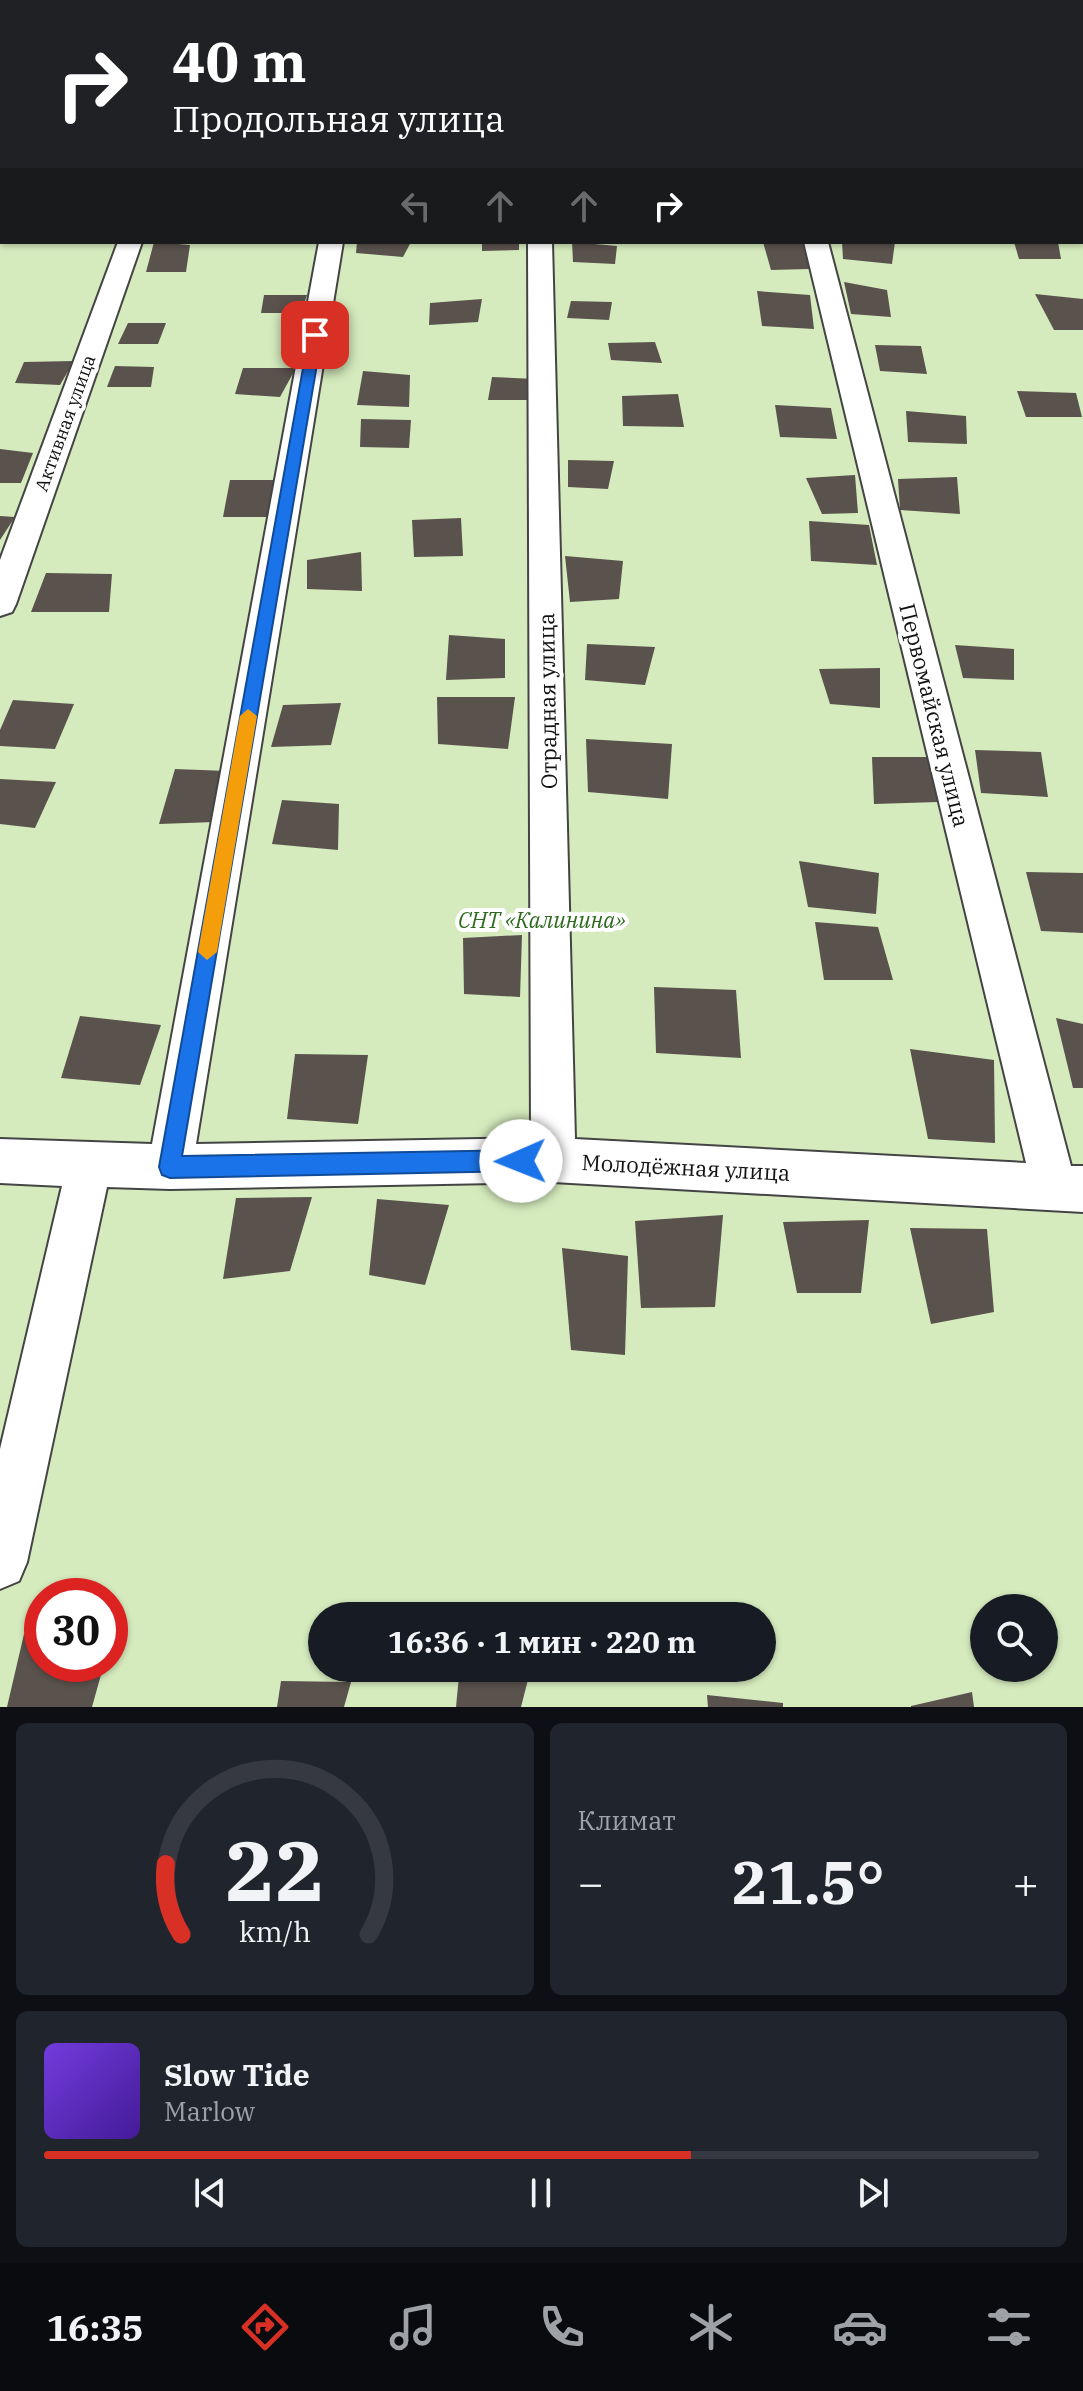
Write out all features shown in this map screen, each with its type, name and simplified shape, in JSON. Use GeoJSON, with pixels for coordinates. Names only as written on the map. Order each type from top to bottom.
{"type":"FeatureCollection","features":[{"type":"Feature","properties":{"kind":"street","name":"Активная улица"},"geometry":{"type":"LineString","coordinates":[[0,604],[129,244]]}},
{"type":"Feature","properties":{"kind":"street"},"geometry":{"type":"LineString","coordinates":[[170,1167],[331,244]]}},
{"type":"Feature","properties":{"kind":"street","name":"Отрадная улица"},"geometry":{"type":"LineString","coordinates":[[540,244],[553,1160]]}},
{"type":"Feature","properties":{"kind":"street","name":"Первомайская улица"},"geometry":{"type":"LineString","coordinates":[[817,244],[1068,1188]]}},
{"type":"Feature","properties":{"kind":"street","name":"Молодёжная улица"},"geometry":{"type":"LineString","coordinates":[[0,1161],[170,1167],[553,1160],[1068,1188]]}},
{"type":"Feature","properties":{"kind":"street"},"geometry":{"type":"LineString","coordinates":[[0,1562],[90,1163]]}},
{"type":"Feature","properties":{"kind":"green space","name":"СНТ «Калинина»"},"geometry":{"type":"Polygon","coordinates":[[[0,244],[1083,244],[1083,1707],[0,1707],[0,244]]]}},
{"type":"Feature","properties":{"kind":"building"},"geometry":{"type":"Polygon","coordinates":[[[153,244],[190,245],[186,272],[146,272],[153,244]]]}},
{"type":"Feature","properties":{"kind":"building"},"geometry":{"type":"Polygon","coordinates":[[[357,244],[410,244],[403,257],[356,253],[357,244]]]}},
{"type":"Feature","properties":{"kind":"building"},"geometry":{"type":"Polygon","coordinates":[[[482,244],[519,244],[519,250],[482,251],[482,244]]]}},
{"type":"Feature","properties":{"kind":"building"},"geometry":{"type":"Polygon","coordinates":[[[572,244],[617,246],[615,264],[573,262],[572,244]]]}},
{"type":"Feature","properties":{"kind":"building"},"geometry":{"type":"Polygon","coordinates":[[[764,244],[810,244],[809,269],[771,270],[764,244]]]}},
{"type":"Feature","properties":{"kind":"building"},"geometry":{"type":"Polygon","coordinates":[[[842,244],[895,244],[892,264],[843,259],[842,244]]]}},
{"type":"Feature","properties":{"kind":"building"},"geometry":{"type":"Polygon","coordinates":[[[1015,244],[1058,244],[1061,259],[1019,259],[1015,244]]]}},
{"type":"Feature","properties":{"kind":"building"},"geometry":{"type":"Polygon","coordinates":[[[844,282],[887,290],[891,317],[851,314],[844,282]]]}},
{"type":"Feature","properties":{"kind":"building"},"geometry":{"type":"Polygon","coordinates":[[[757,291],[810,295],[814,329],[762,326],[757,291]]]}},
{"type":"Feature","properties":{"kind":"building"},"geometry":{"type":"Polygon","coordinates":[[[1035,294],[1083,299],[1083,330],[1054,330],[1035,294]]]}},
{"type":"Feature","properties":{"kind":"building"},"geometry":{"type":"Polygon","coordinates":[[[264,295],[307,295],[301,313],[261,313],[264,295]]]}},
{"type":"Feature","properties":{"kind":"building"},"geometry":{"type":"Polygon","coordinates":[[[482,299],[478,322],[429,325],[430,303],[482,299]]]}},
{"type":"Feature","properties":{"kind":"building"},"geometry":{"type":"Polygon","coordinates":[[[571,301],[612,302],[609,320],[567,318],[571,301]]]}},
{"type":"Feature","properties":{"kind":"building"},"geometry":{"type":"Polygon","coordinates":[[[128,323],[166,323],[158,344],[118,344],[128,323]]]}},
{"type":"Feature","properties":{"kind":"building"},"geometry":{"type":"Polygon","coordinates":[[[655,342],[662,363],[611,360],[608,343],[655,342]]]}},
{"type":"Feature","properties":{"kind":"building"},"geometry":{"type":"Polygon","coordinates":[[[875,345],[921,346],[927,374],[880,371],[875,345]]]}},
{"type":"Feature","properties":{"kind":"building"},"geometry":{"type":"Polygon","coordinates":[[[74,361],[60,385],[15,383],[24,362],[74,361]]]}},
{"type":"Feature","properties":{"kind":"building"},"geometry":{"type":"Polygon","coordinates":[[[115,366],[154,367],[151,387],[107,387],[115,366]]]}},
{"type":"Feature","properties":{"kind":"building"},"geometry":{"type":"Polygon","coordinates":[[[243,368],[296,368],[280,397],[235,394],[243,368]]]}},
{"type":"Feature","properties":{"kind":"building"},"geometry":{"type":"Polygon","coordinates":[[[363,371],[410,375],[409,407],[357,405],[363,371]]]}},
{"type":"Feature","properties":{"kind":"building"},"geometry":{"type":"Polygon","coordinates":[[[492,377],[535,379],[529,400],[488,400],[492,377]]]}},
{"type":"Feature","properties":{"kind":"building"},"geometry":{"type":"Polygon","coordinates":[[[1017,391],[1076,393],[1082,417],[1026,417],[1017,391]]]}},
{"type":"Feature","properties":{"kind":"building"},"geometry":{"type":"Polygon","coordinates":[[[678,394],[684,427],[623,426],[622,396],[678,394]]]}},
{"type":"Feature","properties":{"kind":"building"},"geometry":{"type":"Polygon","coordinates":[[[775,405],[831,408],[837,439],[780,437],[775,405]]]}},
{"type":"Feature","properties":{"kind":"building"},"geometry":{"type":"Polygon","coordinates":[[[906,411],[966,416],[967,444],[908,442],[906,411]]]}},
{"type":"Feature","properties":{"kind":"building"},"geometry":{"type":"Polygon","coordinates":[[[361,419],[411,420],[409,448],[360,447],[361,419]]]}},
{"type":"Feature","properties":{"kind":"building"},"geometry":{"type":"Polygon","coordinates":[[[0,449],[33,453],[21,483],[0,483],[0,449]]]}},
{"type":"Feature","properties":{"kind":"building"},"geometry":{"type":"Polygon","coordinates":[[[568,460],[614,461],[608,489],[568,487],[568,460]]]}},
{"type":"Feature","properties":{"kind":"building"},"geometry":{"type":"Polygon","coordinates":[[[855,475],[858,513],[822,514],[806,478],[855,475]]]}},
{"type":"Feature","properties":{"kind":"building"},"geometry":{"type":"Polygon","coordinates":[[[957,477],[960,514],[900,510],[898,479],[957,477]]]}},
{"type":"Feature","properties":{"kind":"building"},"geometry":{"type":"Polygon","coordinates":[[[230,480],[277,480],[270,517],[223,517],[230,480]]]}},
{"type":"Feature","properties":{"kind":"building"},"geometry":{"type":"Polygon","coordinates":[[[0,516],[15,517],[0,540],[0,516]]]}},
{"type":"Feature","properties":{"kind":"building"},"geometry":{"type":"Polygon","coordinates":[[[461,518],[463,556],[414,557],[412,520],[461,518]]]}},
{"type":"Feature","properties":{"kind":"building"},"geometry":{"type":"Polygon","coordinates":[[[809,521],[869,525],[877,565],[811,561],[809,521]]]}},
{"type":"Feature","properties":{"kind":"building"},"geometry":{"type":"Polygon","coordinates":[[[361,552],[362,591],[307,589],[307,560],[361,552]]]}},
{"type":"Feature","properties":{"kind":"building"},"geometry":{"type":"Polygon","coordinates":[[[565,556],[623,561],[619,599],[570,602],[565,556]]]}},
{"type":"Feature","properties":{"kind":"building"},"geometry":{"type":"Polygon","coordinates":[[[46,573],[112,574],[109,612],[31,612],[46,573]]]}},
{"type":"Feature","properties":{"kind":"building"},"geometry":{"type":"Polygon","coordinates":[[[449,635],[505,639],[505,678],[446,680],[449,635]]]}},
{"type":"Feature","properties":{"kind":"building"},"geometry":{"type":"Polygon","coordinates":[[[587,644],[655,647],[645,685],[585,680],[587,644]]]}},
{"type":"Feature","properties":{"kind":"building"},"geometry":{"type":"Polygon","coordinates":[[[955,645],[1014,649],[1014,680],[963,678],[955,645]]]}},
{"type":"Feature","properties":{"kind":"building"},"geometry":{"type":"Polygon","coordinates":[[[880,668],[880,708],[830,704],[819,669],[880,668]]]}},
{"type":"Feature","properties":{"kind":"building"},"geometry":{"type":"Polygon","coordinates":[[[437,697],[515,697],[508,749],[438,744],[437,697]]]}},
{"type":"Feature","properties":{"kind":"building"},"geometry":{"type":"Polygon","coordinates":[[[13,700],[74,704],[55,749],[0,746],[0,730],[13,700]]]}},
{"type":"Feature","properties":{"kind":"building"},"geometry":{"type":"Polygon","coordinates":[[[341,703],[331,745],[271,747],[283,705],[341,703]]]}},
{"type":"Feature","properties":{"kind":"building"},"geometry":{"type":"Polygon","coordinates":[[[586,739],[672,744],[668,799],[588,792],[586,739]]]}},
{"type":"Feature","properties":{"kind":"building"},"geometry":{"type":"Polygon","coordinates":[[[975,750],[1041,752],[1048,797],[981,793],[975,750]]]}},
{"type":"Feature","properties":{"kind":"building"},"geometry":{"type":"Polygon","coordinates":[[[872,757],[934,757],[938,802],[874,804],[872,757]]]}},
{"type":"Feature","properties":{"kind":"building"},"geometry":{"type":"Polygon","coordinates":[[[175,769],[227,771],[215,822],[159,824],[175,769]]]}},
{"type":"Feature","properties":{"kind":"building"},"geometry":{"type":"Polygon","coordinates":[[[0,779],[56,782],[35,828],[0,824],[0,779]]]}},
{"type":"Feature","properties":{"kind":"building"},"geometry":{"type":"Polygon","coordinates":[[[282,800],[339,804],[338,850],[272,844],[282,800]]]}},
{"type":"Feature","properties":{"kind":"building"},"geometry":{"type":"Polygon","coordinates":[[[799,861],[879,873],[876,914],[808,907],[799,861]]]}},
{"type":"Feature","properties":{"kind":"building"},"geometry":{"type":"Polygon","coordinates":[[[1026,872],[1083,873],[1083,933],[1041,931],[1026,872]]]}},
{"type":"Feature","properties":{"kind":"building"},"geometry":{"type":"Polygon","coordinates":[[[815,922],[878,927],[893,980],[824,980],[815,922]]]}},
{"type":"Feature","properties":{"kind":"building"},"geometry":{"type":"Polygon","coordinates":[[[522,935],[520,997],[464,994],[463,938],[522,935]]]}},
{"type":"Feature","properties":{"kind":"building"},"geometry":{"type":"Polygon","coordinates":[[[654,987],[736,990],[741,1058],[656,1053],[654,987]]]}},
{"type":"Feature","properties":{"kind":"building"},"geometry":{"type":"Polygon","coordinates":[[[80,1016],[161,1025],[140,1085],[61,1078],[80,1016]]]}},
{"type":"Feature","properties":{"kind":"building"},"geometry":{"type":"Polygon","coordinates":[[[1056,1018],[1083,1024],[1083,1088],[1073,1088],[1056,1018]]]}},
{"type":"Feature","properties":{"kind":"building"},"geometry":{"type":"Polygon","coordinates":[[[910,1049],[994,1060],[995,1143],[928,1139],[910,1049]]]}},
{"type":"Feature","properties":{"kind":"building"},"geometry":{"type":"Polygon","coordinates":[[[295,1054],[368,1055],[358,1124],[287,1119],[295,1054]]]}},
{"type":"Feature","properties":{"kind":"building"},"geometry":{"type":"Polygon","coordinates":[[[312,1197],[290,1271],[223,1279],[236,1198],[312,1197]]]}},
{"type":"Feature","properties":{"kind":"building"},"geometry":{"type":"Polygon","coordinates":[[[377,1199],[449,1205],[425,1285],[369,1275],[377,1199]]]}},
{"type":"Feature","properties":{"kind":"building"},"geometry":{"type":"Polygon","coordinates":[[[723,1215],[715,1307],[641,1308],[635,1221],[723,1215]]]}},
{"type":"Feature","properties":{"kind":"building"},"geometry":{"type":"Polygon","coordinates":[[[869,1220],[861,1293],[797,1293],[783,1222],[869,1220]]]}},
{"type":"Feature","properties":{"kind":"building"},"geometry":{"type":"Polygon","coordinates":[[[910,1228],[987,1229],[994,1312],[931,1324],[910,1228]]]}},
{"type":"Feature","properties":{"kind":"building"},"geometry":{"type":"Polygon","coordinates":[[[562,1248],[628,1256],[625,1355],[571,1350],[562,1248]]]}},
{"type":"Feature","properties":{"kind":"building"},"geometry":{"type":"Polygon","coordinates":[[[24,1634],[24,1682],[99,1682],[92,1707],[7,1707],[24,1634]]]}},
{"type":"Feature","properties":{"kind":"building"},"geometry":{"type":"Polygon","coordinates":[[[281,1681],[351,1682],[344,1707],[277,1707],[281,1681]]]}},
{"type":"Feature","properties":{"kind":"building"},"geometry":{"type":"Polygon","coordinates":[[[458,1682],[527,1682],[521,1707],[456,1707],[458,1682]]]}},
{"type":"Feature","properties":{"kind":"building"},"geometry":{"type":"Polygon","coordinates":[[[972,1692],[974,1707],[911,1707],[911,1706],[972,1692]]]}},
{"type":"Feature","properties":{"kind":"building"},"geometry":{"type":"Polygon","coordinates":[[[707,1695],[783,1703],[783,1707],[708,1707],[707,1695]]]}},
{"type":"Feature","properties":{"kind":"slow traffic"},"geometry":{"type":"LineString","coordinates":[[207,952],[248,716]]}},
{"type":"Feature","properties":{"kind":"route"},"geometry":{"type":"LineString","coordinates":[[315,335],[170,1167],[521,1161]]}}]}
